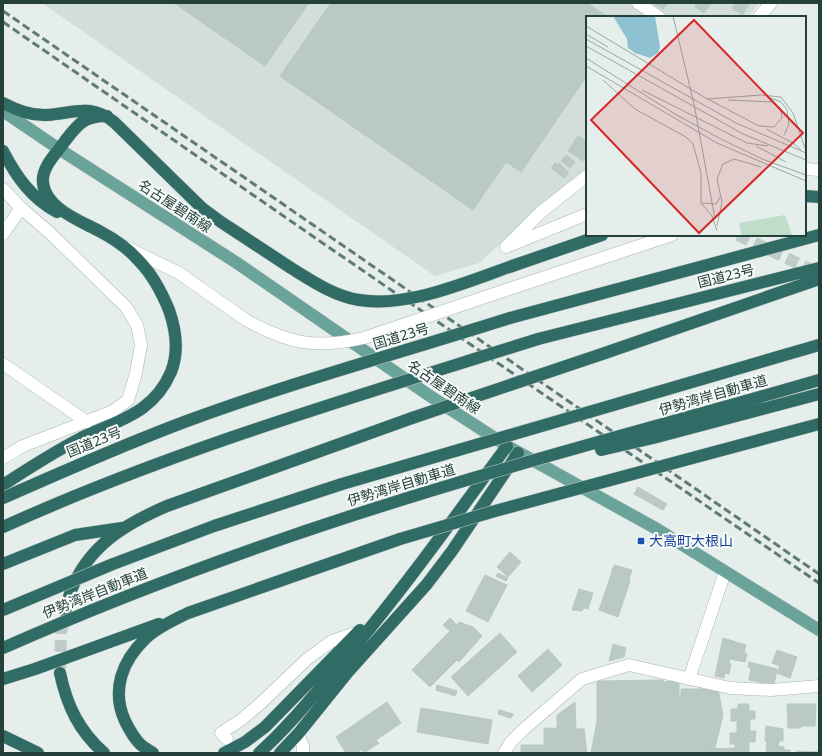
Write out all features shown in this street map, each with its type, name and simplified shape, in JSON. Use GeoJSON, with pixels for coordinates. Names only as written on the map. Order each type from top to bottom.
{"type":"FeatureCollection","features":[{"type":"Feature","properties":{"kind":"highway"},"geometry":{"type":"LineString","coordinates":[[3,103],[17,110],[31,114],[46,115],[88,110],[98,112],[106,116],[202,208],[221,222],[290,268],[316,283],[340,294],[359,300],[384,302],[410,299],[451,287],[599,236]]}},
{"type":"Feature","properties":{"kind":"highway"},"geometry":{"type":"LineString","coordinates":[[3,485],[37,463],[82,438],[124,420],[140,410],[152,400],[163,387],[171,372],[176,355],[176,338],[172,319],[153,279],[140,261],[118,243],[101,232],[65,213],[55,204],[44,189],[42,181],[48,165],[80,123],[92,117],[106,116]]}},
{"type":"Feature","properties":{"kind":"highway"},"geometry":{"type":"LineString","coordinates":[[3,151],[23,184],[34,197],[48,208],[63,216],[76,220]]}},
{"type":"Feature","properties":{"kind":"highway"},"geometry":{"type":"LineString","coordinates":[[806,196],[819,197]]}},
{"type":"Feature","properties":{"kind":"highway","name":"国道23号"},"geometry":{"type":"LineString","coordinates":[[3,498],[78,464],[187,421],[275,391],[510,318],[819,235]]}},
{"type":"Feature","properties":{"kind":"highway","name":"国道23号"},"geometry":{"type":"LineString","coordinates":[[3,527],[52,505],[198,448],[538,339],[819,268]]}},
{"type":"Feature","properties":{"kind":"highway"},"geometry":{"type":"LineString","coordinates":[[65,612],[71,591],[80,572],[91,556],[107,540],[123,528],[140,518],[167,506],[412,418],[819,279]]}},
{"type":"Feature","properties":{"kind":"highway"},"geometry":{"type":"LineString","coordinates":[[681,386],[819,340]]}},
{"type":"Feature","properties":{"kind":"highway","name":"伊勢湾岸自動車道"},"geometry":{"type":"LineString","coordinates":[[3,610],[113,564],[214,526],[342,484],[819,345]]}},
{"type":"Feature","properties":{"kind":"highway","name":"伊勢湾岸自動車道"},"geometry":{"type":"LineString","coordinates":[[3,648],[68,619],[188,572],[354,515],[471,479],[819,380]]}},
{"type":"Feature","properties":{"kind":"highway"},"geometry":{"type":"LineString","coordinates":[[471,479],[653,438],[819,394]]}},
{"type":"Feature","properties":{"kind":"highway"},"geometry":{"type":"LineString","coordinates":[[3,679],[35,669],[188,613],[400,539],[494,510],[819,424]]}},
{"type":"Feature","properties":{"kind":"highway"},"geometry":{"type":"LineString","coordinates":[[259,753],[289,723],[362,639],[507,446]]}},
{"type":"Feature","properties":{"kind":"highway"},"geometry":{"type":"LineString","coordinates":[[280,753],[298,734],[348,672],[427,584],[452,551],[518,453]]}},
{"type":"Feature","properties":{"kind":"highway"},"geometry":{"type":"LineString","coordinates":[[3,564],[75,536],[123,528]]}},
{"type":"Feature","properties":{"kind":"highway"},"geometry":{"type":"LineString","coordinates":[[224,753],[245,742],[265,727],[356,633],[398,593]]}},
{"type":"Feature","properties":{"kind":"highway"},"geometry":{"type":"LineString","coordinates":[[153,753],[140,744],[129,730],[122,714],[118,698],[119,681],[126,664],[135,650],[147,637],[164,625],[188,613]]}},
{"type":"Feature","properties":{"kind":"highway"},"geometry":{"type":"LineString","coordinates":[[60,673],[65,694],[73,715],[84,732],[104,753]]}},
{"type":"Feature","properties":{"kind":"highway"},"geometry":{"type":"LineString","coordinates":[[3,736],[38,753]]}},
{"type":"Feature","properties":{"kind":"main road","name":"名古屋碧南線"},"geometry":{"type":"LineString","coordinates":[[3,112],[237,263],[423,391],[518,453],[657,529],[819,630]]}},
{"type":"Feature","properties":{"kind":"street"},"geometry":{"type":"LineString","coordinates":[[638,3],[658,16]]}},
{"type":"Feature","properties":{"kind":"street"},"geometry":{"type":"LineString","coordinates":[[760,16],[771,3]]}},
{"type":"Feature","properties":{"kind":"street"},"geometry":{"type":"LineString","coordinates":[[806,169],[819,170]]}},
{"type":"Feature","properties":{"kind":"street"},"geometry":{"type":"LineString","coordinates":[[586,177],[541,212],[506,247],[586,214]]}},
{"type":"Feature","properties":{"kind":"street"},"geometry":{"type":"LineString","coordinates":[[3,189],[21,208],[50,233],[126,307],[137,325],[141,345],[136,373],[128,400],[113,411],[23,446],[3,458]]}},
{"type":"Feature","properties":{"kind":"street"},"geometry":{"type":"LineString","coordinates":[[3,234],[21,208]]}},
{"type":"Feature","properties":{"kind":"street"},"geometry":{"type":"LineString","coordinates":[[118,243],[179,273],[246,320],[263,329],[296,341],[328,344],[364,338],[669,236]]}},
{"type":"Feature","properties":{"kind":"street"},"geometry":{"type":"LineString","coordinates":[[3,364],[87,422]]}},
{"type":"Feature","properties":{"kind":"street"},"geometry":{"type":"LineString","coordinates":[[689,679],[725,572]]}},
{"type":"Feature","properties":{"kind":"street"},"geometry":{"type":"LineString","coordinates":[[224,736],[307,660],[332,641],[356,633]]}},
{"type":"Feature","properties":{"kind":"street"},"geometry":{"type":"LineString","coordinates":[[504,753],[510,742],[582,679],[629,665],[730,688],[771,690],[819,686]]}},
{"type":"Feature","properties":{"kind":"street"},"geometry":{"type":"LineString","coordinates":[[298,734],[303,746],[303,753]]}},
{"type":"Feature","properties":{"kind":"shaded area"},"geometry":{"type":"Polygon","coordinates":[[[42,3],[759,3],[749,16],[586,16],[586,169],[561,189],[479,263],[435,276],[42,3]]]}},
{"type":"Feature","properties":{"kind":"building"},"geometry":{"type":"Polygon","coordinates":[[[174,3],[309,3],[265,66],[174,3]]]}},
{"type":"Feature","properties":{"kind":"building"},"geometry":{"type":"Polygon","coordinates":[[[331,3],[587,3],[606,16],[586,16],[586,45],[473,210],[280,76],[331,3]]]}},
{"type":"Feature","properties":{"kind":"building"},"geometry":{"type":"Polygon","coordinates":[[[654,3],[668,3],[663,9],[654,3]]]}},
{"type":"Feature","properties":{"kind":"building"},"geometry":{"type":"Polygon","coordinates":[[[697,3],[711,3],[704,13],[695,7],[697,3]]]}},
{"type":"Feature","properties":{"kind":"building"},"geometry":{"type":"Polygon","coordinates":[[[736,3],[750,3],[742,15],[732,8],[736,3]]]}},
{"type":"Feature","properties":{"kind":"building"},"geometry":{"type":"Polygon","coordinates":[[[586,45],[586,77],[521,172],[506,162],[586,45]]]}},
{"type":"Feature","properties":{"kind":"building"},"geometry":{"type":"Polygon","coordinates":[[[578,136],[586,141],[586,156],[583,161],[568,151],[578,136]]]}},
{"type":"Feature","properties":{"kind":"building"},"geometry":{"type":"Polygon","coordinates":[[[566,155],[575,162],[570,168],[561,161],[566,155]]]}},
{"type":"Feature","properties":{"kind":"building"},"geometry":{"type":"Polygon","coordinates":[[[555,163],[558,165],[559,163],[569,173],[564,178],[551,168],[555,163]]]}},
{"type":"Feature","properties":{"kind":"building"},"geometry":{"type":"Polygon","coordinates":[[[638,487],[667,504],[663,510],[634,494],[638,487]]]}},
{"type":"Feature","properties":{"kind":"building"},"geometry":{"type":"Polygon","coordinates":[[[510,552],[521,562],[508,577],[497,567],[510,552]]]}},
{"type":"Feature","properties":{"kind":"building"},"geometry":{"type":"Polygon","coordinates":[[[614,565],[632,570],[629,580],[611,574],[614,565]]]}},
{"type":"Feature","properties":{"kind":"building"},"geometry":{"type":"Polygon","coordinates":[[[498,573],[508,578],[506,581],[496,576],[498,573]]]}},
{"type":"Feature","properties":{"kind":"building"},"geometry":{"type":"Polygon","coordinates":[[[485,575],[507,585],[488,622],[466,611],[485,575]]]}},
{"type":"Feature","properties":{"kind":"building"},"geometry":{"type":"Polygon","coordinates":[[[611,575],[630,581],[618,617],[599,610],[611,575]]]}},
{"type":"Feature","properties":{"kind":"building"},"geometry":{"type":"Polygon","coordinates":[[[579,589],[593,593],[588,609],[584,608],[582,611],[572,610],[579,589]]]}},
{"type":"Feature","properties":{"kind":"building"},"geometry":{"type":"Polygon","coordinates":[[[450,618],[457,625],[459,622],[473,627],[482,636],[459,662],[457,660],[430,687],[412,670],[450,631],[443,625],[450,618]]]}},
{"type":"Feature","properties":{"kind":"building"},"geometry":{"type":"Polygon","coordinates":[[[500,633],[517,652],[468,696],[451,677],[500,633]]]}},
{"type":"Feature","properties":{"kind":"building"},"geometry":{"type":"Polygon","coordinates":[[[723,638],[746,645],[744,653],[747,654],[745,662],[730,659],[729,663],[731,664],[729,674],[725,673],[724,678],[715,676],[723,638]]]}},
{"type":"Feature","properties":{"kind":"building"},"geometry":{"type":"Polygon","coordinates":[[[613,644],[626,648],[624,657],[609,661],[613,644]]]}},
{"type":"Feature","properties":{"kind":"building"},"geometry":{"type":"Polygon","coordinates":[[[548,649],[562,665],[532,692],[518,676],[548,649]]]}},
{"type":"Feature","properties":{"kind":"building"},"geometry":{"type":"Polygon","coordinates":[[[777,650],[797,657],[790,678],[777,673],[780,666],[772,663],[777,650]]]}},
{"type":"Feature","properties":{"kind":"building"},"geometry":{"type":"Polygon","coordinates":[[[749,662],[777,669],[774,685],[749,680],[751,668],[748,667],[749,662]]]}},
{"type":"Feature","properties":{"kind":"building"},"geometry":{"type":"Polygon","coordinates":[[[663,680],[663,682],[679,681],[679,695],[681,695],[681,689],[718,689],[723,715],[715,748],[704,749],[704,753],[591,753],[597,721],[597,682],[663,680]]]}},
{"type":"Feature","properties":{"kind":"building"},"geometry":{"type":"Polygon","coordinates":[[[437,685],[457,691],[455,696],[436,690],[437,685]]]}},
{"type":"Feature","properties":{"kind":"building"},"geometry":{"type":"Polygon","coordinates":[[[387,702],[401,723],[357,753],[346,753],[336,737],[387,702]]]}},
{"type":"Feature","properties":{"kind":"building"},"geometry":{"type":"Polygon","coordinates":[[[575,702],[576,729],[557,728],[557,715],[575,702]]]}},
{"type":"Feature","properties":{"kind":"building"},"geometry":{"type":"Polygon","coordinates":[[[738,704],[749,704],[749,711],[755,711],[755,719],[750,719],[750,731],[756,731],[755,742],[749,742],[749,753],[735,753],[735,744],[730,744],[730,733],[737,733],[737,721],[731,721],[731,709],[738,709],[738,704]]]}},
{"type":"Feature","properties":{"kind":"building"},"geometry":{"type":"Polygon","coordinates":[[[787,704],[801,704],[801,728],[788,728],[787,704]]]}},
{"type":"Feature","properties":{"kind":"building"},"geometry":{"type":"Polygon","coordinates":[[[801,704],[816,704],[815,726],[801,726],[801,704]]]}},
{"type":"Feature","properties":{"kind":"building"},"geometry":{"type":"Polygon","coordinates":[[[421,708],[492,720],[488,744],[417,732],[421,708]]]}},
{"type":"Feature","properties":{"kind":"building"},"geometry":{"type":"Polygon","coordinates":[[[499,710],[513,714],[511,718],[498,714],[499,710]]]}},
{"type":"Feature","properties":{"kind":"building"},"geometry":{"type":"Polygon","coordinates":[[[766,726],[783,729],[783,741],[765,741],[766,726]]]}},
{"type":"Feature","properties":{"kind":"building"},"geometry":{"type":"Polygon","coordinates":[[[544,728],[584,729],[587,753],[521,753],[521,745],[544,745],[544,728]]]}},
{"type":"Feature","properties":{"kind":"building"},"geometry":{"type":"Polygon","coordinates":[[[376,740],[379,743],[364,753],[362,749],[376,740]]]}},
{"type":"Feature","properties":{"kind":"building"},"geometry":{"type":"Polygon","coordinates":[[[767,741],[779,741],[778,746],[784,747],[784,750],[790,750],[790,753],[766,753],[767,741]]]}},
{"type":"Feature","properties":{"kind":"building"},"geometry":{"type":"Polygon","coordinates":[[[735,748],[735,753],[704,753],[704,749],[735,748]]]}},
{"type":"Feature","properties":{"kind":"building"},"geometry":{"type":"Polygon","coordinates":[[[797,751],[819,752],[819,753],[797,753],[797,751]]]}},
{"type":"Feature","properties":{"kind":"tunnel"},"geometry":{"type":"LineString","coordinates":[[740,236],[818,273]]}},
{"type":"Feature","properties":{"kind":"tunnel"},"geometry":{"type":"LineString","coordinates":[[60,670],[61,632],[65,613]]}},
{"type":"Feature","properties":{"kind":"railway"},"geometry":{"type":"LineString","coordinates":[[3,11],[819,574]]}},
{"type":"Feature","properties":{"kind":"railway"},"geometry":{"type":"LineString","coordinates":[[3,22],[819,583]]}},
{"type":"Feature","properties":{"kind":"place","name":"大高町大根山"},"geometry":{"type":"Point","coordinates":[641,541]}}]}
